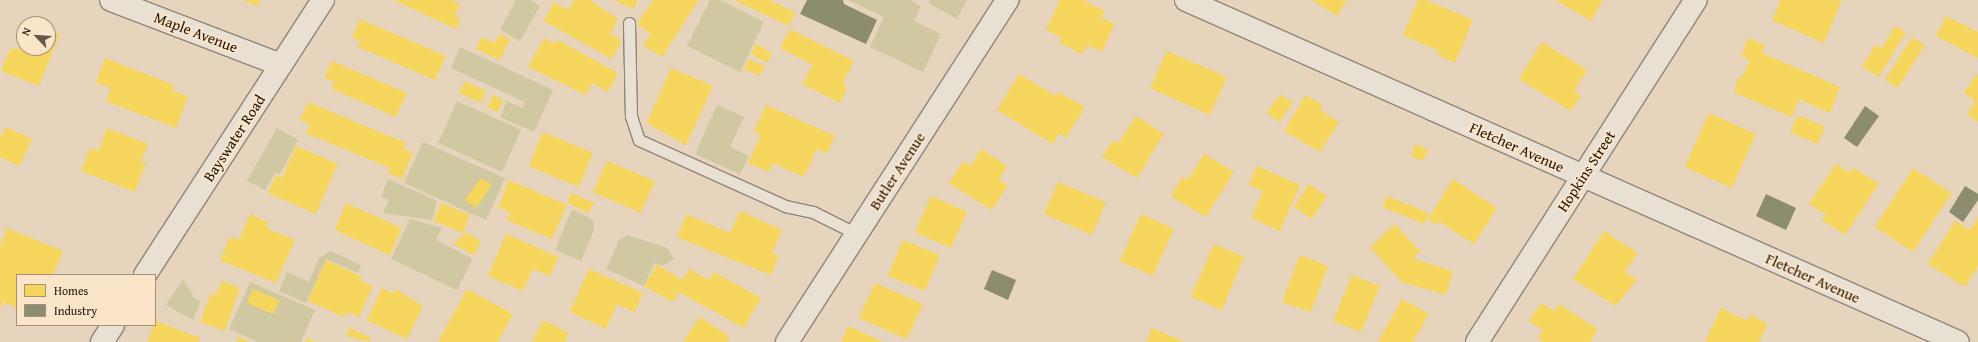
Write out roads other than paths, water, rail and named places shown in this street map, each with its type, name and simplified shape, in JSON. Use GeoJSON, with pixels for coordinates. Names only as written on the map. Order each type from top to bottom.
{"type":"FeatureCollection","features":[{"type":"Feature","properties":{"kind":"street","name":"Maple Avenue"},"geometry":{"type":"LineString","coordinates":[[111,0],[281,65]]}},
{"type":"Feature","properties":{"kind":"street","name":"Bayswater Road"},"geometry":{"type":"LineString","coordinates":[[147,274],[322,0]]}},
{"type":"Feature","properties":{"kind":"street","name":"Butler Avenue"},"geometry":{"type":"LineString","coordinates":[[787,342],[1007,0]]}},
{"type":"Feature","properties":{"kind":"street","name":"Fletcher Avenue"},"geometry":{"type":"LineString","coordinates":[[1186,0],[1958,342]]}},
{"type":"Feature","properties":{"kind":"street","name":"Hopkins Street"},"geometry":{"type":"LineString","coordinates":[[1477,342],[1696,0]]}},
{"type":"Feature","properties":{"kind":"street"},"geometry":{"type":"LineString","coordinates":[[102,342],[112,326]]}},
{"type":"Feature","properties":{"kind":"lane"},"geometry":{"type":"LineString","coordinates":[[629,23],[630,116],[639,140],[785,206],[813,212],[856,234]]}}]}
